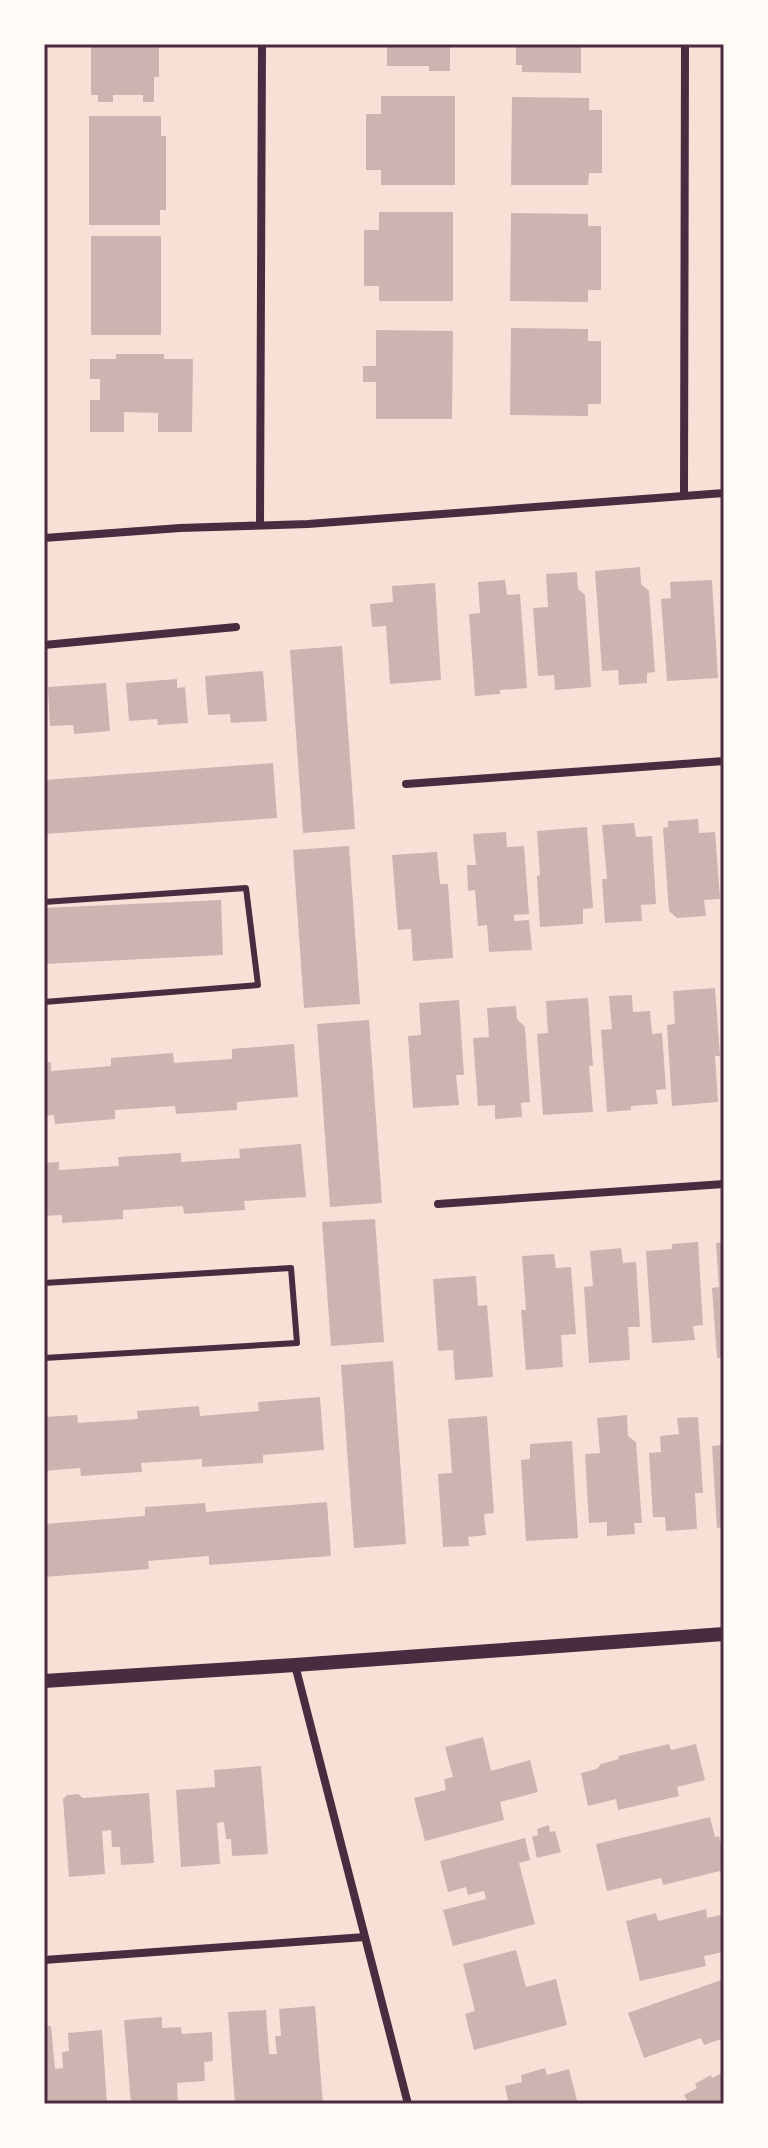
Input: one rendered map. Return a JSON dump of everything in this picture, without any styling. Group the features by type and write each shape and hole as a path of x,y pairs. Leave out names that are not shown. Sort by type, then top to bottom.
{"street":[{"path":"260,525 262,44"},
{"path":"684,496 685,44"},
{"path":"44,538 180,528 308,524 724,493"},
{"path":"44,645 236,627"},
{"path":"406,784 724,761"},
{"path":"438,1204 724,1184"},
{"path":"44,1681 724,1634"},
{"path":"295,1665 408,2104"},
{"path":"44,1960 365,1937"}],"lane":[{"path":"44,902 246,888 258,985 44,1002"},
{"path":"44,1283 291,1268 297,1343 44,1358"}],"building":[{"path":"91,44 159,44 159,77 154,77 154,102 143,102 143,95 113,95 113,102 98,102 98,95 91,95"},
{"path":"387,44 450,44 450,71 429,71 429,66 387,66"},
{"path":"516,44 585,44 581,47 581,73 522,72 522,65 516,65"},
{"path":"381,96 455,96 455,185 381,185 381,170 366,170 366,114 381,114"},
{"path":"512,97 589,98 589,110 602,110 602,173 589,173 588,185 511,185"},
{"path":"89,116 161,116 161,136 166,136 166,210 160,210 160,225 89,225"},
{"path":"379,212 453,212 453,301 379,301 379,286 364,286 364,230 379,230"},
{"path":"511,213 588,214 588,226 601,226 601,290 588,290 588,302 510,301"},
{"path":"91,236 161,236 161,335 91,335"},
{"path":"511,328 588,329 588,341 601,341 601,404 588,404 588,416 510,415"},
{"path":"376,330 453,331 452,419 376,419 376,382 363,382 363,366 376,366"},
{"path":"116,354 164,354 164,359 193,359 192,432 158,432 158,413 124,412 124,432 90,432 90,400 100,400 100,379 90,379 90,359 116,359"},
{"path":"640,567 641,584 649,591 655,672 647,673 647,683 619,685 618,670 602,671 595,571"},
{"path":"577,572 578,589 585,595 591,687 555,690 554,675 538,676 533,608 548,607 546,574"},
{"path":"505,580 507,595 520,594 527,688 475,696 469,614 480,613 478,582"},
{"path":"712,580 718,678 667,681 661,599 671,598 670,582"},
{"path":"435,583 441,680 390,684 386,626 372,627 370,604 393,602 392,586"},
{"path":"342,646 355,829 303,833 290,650"},
{"path":"263,671 267,721 231,723 230,714 208,715 205,676"},
{"path":"177,679 177,688 185,687 188,723 158,725 157,719 129,721 126,683"},
{"path":"106,683 110,731 74,734 73,725 50,726 48,687"},
{"path":"273,763 277,818 44,834 44,780"},
{"path":"698,819 699,833 715,832 720,899 704,900 706,916 677,918 669,911 663,828 668,827 668,821"},
{"path":"634,823 636,837 652,836 656,904 641,905 642,921 605,923 602,879 607,879 602,825"},
{"path":"587,827 593,908 583,909 583,924 540,927 537,831"},
{"path":"506,832 507,847 524,846 529,914 514,915 514,921 529,920 532,950 489,952 487,925 478,926 475,890 468,891 467,865 476,865 473,834"},
{"path":"349,846 360,1004 304,1008 293,850"},
{"path":"437,852 440,884 448,884 453,958 413,961 411,929 398,930 392,855"},
{"path":"221,900 223,955 44,964 44,908"},
{"path":"715,988 720,1056 715,1056 718,1102 672,1106 667,1025 675,1024 673,991"},
{"path":"632,995 633,1012 650,1011 652,1034 662,1033 666,1089 656,1090 658,1104 607,1112 601,1030 612,1029 609,996"},
{"path":"588,998 593,1112 543,1115 537,1034 548,1033 546,1001"},
{"path":"459,1000 464,1075 456,1075 459,1105 413,1108 408,1036 421,1035 419,1003"},
{"path":"516,1006 517,1019 525,1027 530,1102 521,1103 522,1117 495,1119 495,1105 478,1106 473,1038 489,1037 487,1008"},
{"path":"369,1020 382,1203 330,1207 317,1024"},
{"path":"294,1044 298,1097 237,1102 237,1110 176,1114 175,1106 115,1110 115,1119 55,1124 54,1115 44,1116 44,1063 51,1062 51,1071 111,1066 111,1058 173,1053 174,1063 232,1059 232,1049"},
{"path":"301,1144 306,1197 244,1201 245,1210 184,1214 183,1206 123,1210 123,1219 62,1223 62,1215 44,1216 44,1163 59,1162 59,1170 119,1166 118,1157 181,1153 181,1162 240,1158 239,1149"},
{"path":"375,1219 384,1342 331,1346 322,1222"},
{"path":"698,1242 703,1325 693,1326 695,1340 652,1343 646,1251 672,1249 672,1244"},
{"path":"724,1242 724,1358 717,1358 712,1288 719,1287 716,1243"},
{"path":"621,1248 623,1263 636,1262 640,1327 628,1327 630,1360 589,1363 584,1287 593,1286 590,1251"},
{"path":"554,1254 556,1268 571,1267 576,1334 561,1335 563,1367 526,1370 521,1310 526,1310 522,1256"},
{"path":"476,1276 478,1306 487,1305 493,1377 455,1380 453,1350 438,1351 433,1279"},
{"path":"393,1361 406,1544 354,1548 341,1365"},
{"path":"320,1397 324,1450 263,1455 263,1463 202,1467 202,1459 141,1463 142,1472 81,1476 80,1468 44,1471 44,1417 77,1415 78,1423 138,1419 137,1411 199,1406 200,1416 259,1411 258,1402"},
{"path":"627,1415 628,1436 636,1442 642,1523 634,1523 635,1534 607,1536 607,1522 589,1523 585,1454 600,1453 597,1418"},
{"path":"487,1416 494,1513 484,1514 486,1535 468,1537 469,1546 443,1547 438,1474 452,1473 448,1419"},
{"path":"698,1417 703,1493 695,1493 697,1529 666,1531 665,1517 653,1517 649,1453 661,1452 660,1436 679,1434 677,1418"},
{"path":"572,1441 578,1538 526,1541 521,1460 530,1459 530,1444"},
{"path":"724,1445 724,1527 717,1528 712,1446"},
{"path":"327,1502 331,1556 209,1565 209,1556 148,1561 149,1569 44,1577 44,1524 145,1516 145,1507 205,1503 206,1512"},
{"path":"483,1737 491,1771 530,1760 538,1792 500,1802 504,1820 425,1841 414,1798 446,1790 444,1779 453,1777 445,1747"},
{"path":"669,1744 671,1750 696,1744 705,1780 677,1787 679,1796 618,1810 616,1799 588,1806 581,1773 619,1759 618,1756"},
{"path":"261,1766 268,1854 232,1856 231,1839 226,1839 224,1822 217,1823 220,1864 181,1867 176,1790 215,1787 214,1770"},
{"path":"149,1793 154,1863 121,1865 120,1847 112,1847 111,1830 102,1831 105,1874 69,1877 63,1799 67,1795 78,1794 83,1798"},
{"path":"710,1817 715,1837 719,1836 724,1870 663,1885 661,1878 607,1891 596,1844"},
{"path":"549,1825 550,1832 555,1831 561,1852 537,1858 532,1837 538,1835 537,1829"},
{"path":"525,1838 530,1860 519,1863 535,1924 453,1946 443,1910 486,1899 484,1891 468,1895 466,1887 448,1892 440,1861"},
{"path":"706,1909 707,1918 724,1914 724,1952 704,1956 706,1966 640,1981 626,1921 656,1913 658,1921"},
{"path":"516,1950 526,1987 556,1979 567,2025 474,2050 465,2014 475,2011 463,1964"},
{"path":"724,1979 724,2038 704,2045 701,2038 644,2058 628,2013"},
{"path":"315,2006 323,2104 235,2104 228,2012 266,2010 269,2054 277,2054 275,2036 281,2036 279,2009"},
{"path":"162,2017 162,2028 181,2027 182,2034 212,2032 213,2061 204,2062 205,2081 177,2083 178,2104 131,2104 124,2020"},
{"path":"44,2026 51,2026 55,2069 63,2068 62,2052 69,2051 68,2033 102,2030 107,2104 44,2104"},
{"path":"545,2068 547,2075 569,2069 578,2104 509,2104 505,2086 522,2082 521,2075"},
{"path":"724,2072 724,2104 689,2104 684,2095 697,2088 695,2084"}]}
